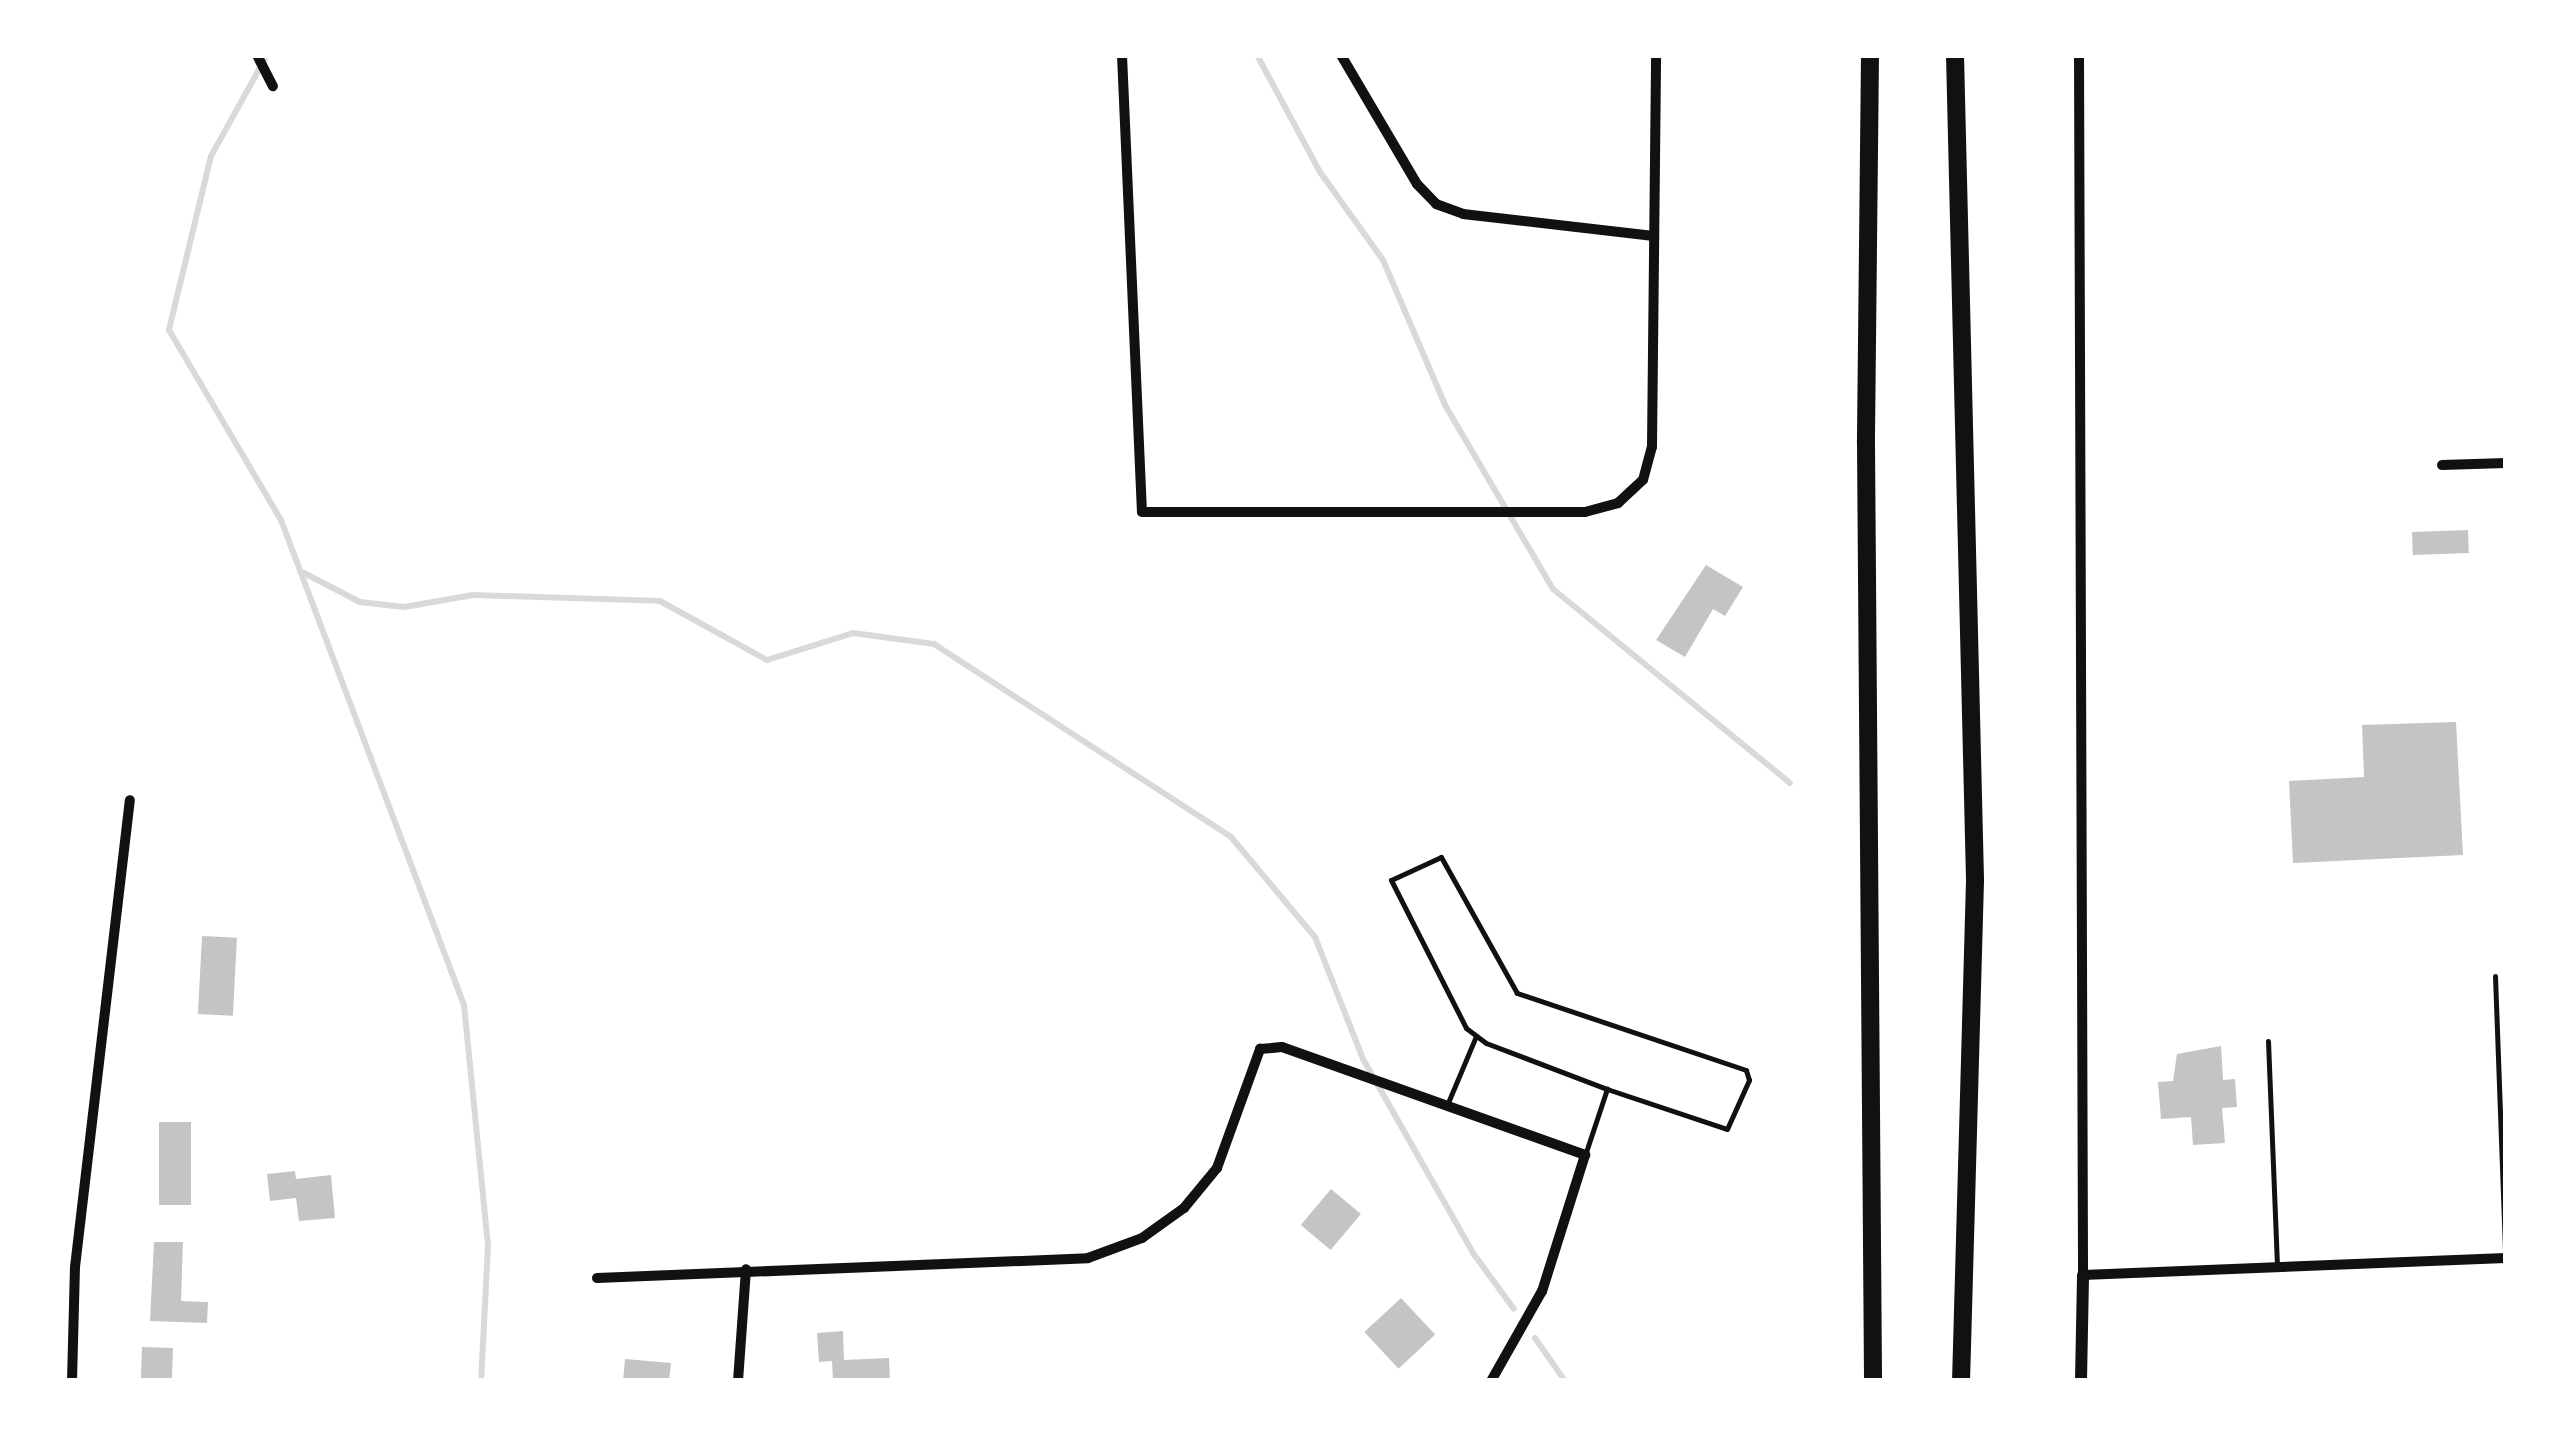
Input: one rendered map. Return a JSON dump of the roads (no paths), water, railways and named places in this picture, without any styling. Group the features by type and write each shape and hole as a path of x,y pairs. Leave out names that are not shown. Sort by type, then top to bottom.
{"highway":[{"path":"1870,55 1873,1381"},
{"path":"1956,55 1975,881 1961,1381"}],"street":[{"path":"258,55 272,86"},
{"path":"1122,55 1142,512 1585,512 1618,503 1642,480 1652,447 1656,55"},
{"path":"1340,55 1417,184 1436,204 1463,214 1654,236"},
{"path":"2078,55 2084,1275 2080,1381"},
{"path":"2442,465 2506,464"},
{"path":"72,1381 76,1267 130,800"},
{"path":"596,1278 1088,1258 1142,1238 1184,1208 1216,1168 1260,1049 1282,1047 1585,1155 1542,1292 1491,1381"},
{"path":"2084,1275 2506,1258"},
{"path":"738,1381 746,1270"}],"lane":[{"path":"1441,856 1517,993 1746,1070 1749,1080 1727,1128 1608,1088 1476,1036 1392,891 1391,880 1441,856"},
{"path":"2495,976 2506,1258"},
{"path":"1446,1106 1476,1036"},
{"path":"2268,1041 2278,1267"},
{"path":"1585,1155 1608,1088"}],"waterway":[{"path":"267,55 211,156 169,330 281,520 464,1005 488,1245 481,1381"},
{"path":"1257,55 1320,172 1383,260 1445,405 1553,589 1790,783"},
{"path":"304,573 360,602 404,607 473,595 660,601 767,660 853,633 934,644 1231,837 1315,937 1363,1059 1473,1253 1514,1309"},
{"path":"1535,1338 1565,1381"}]}
